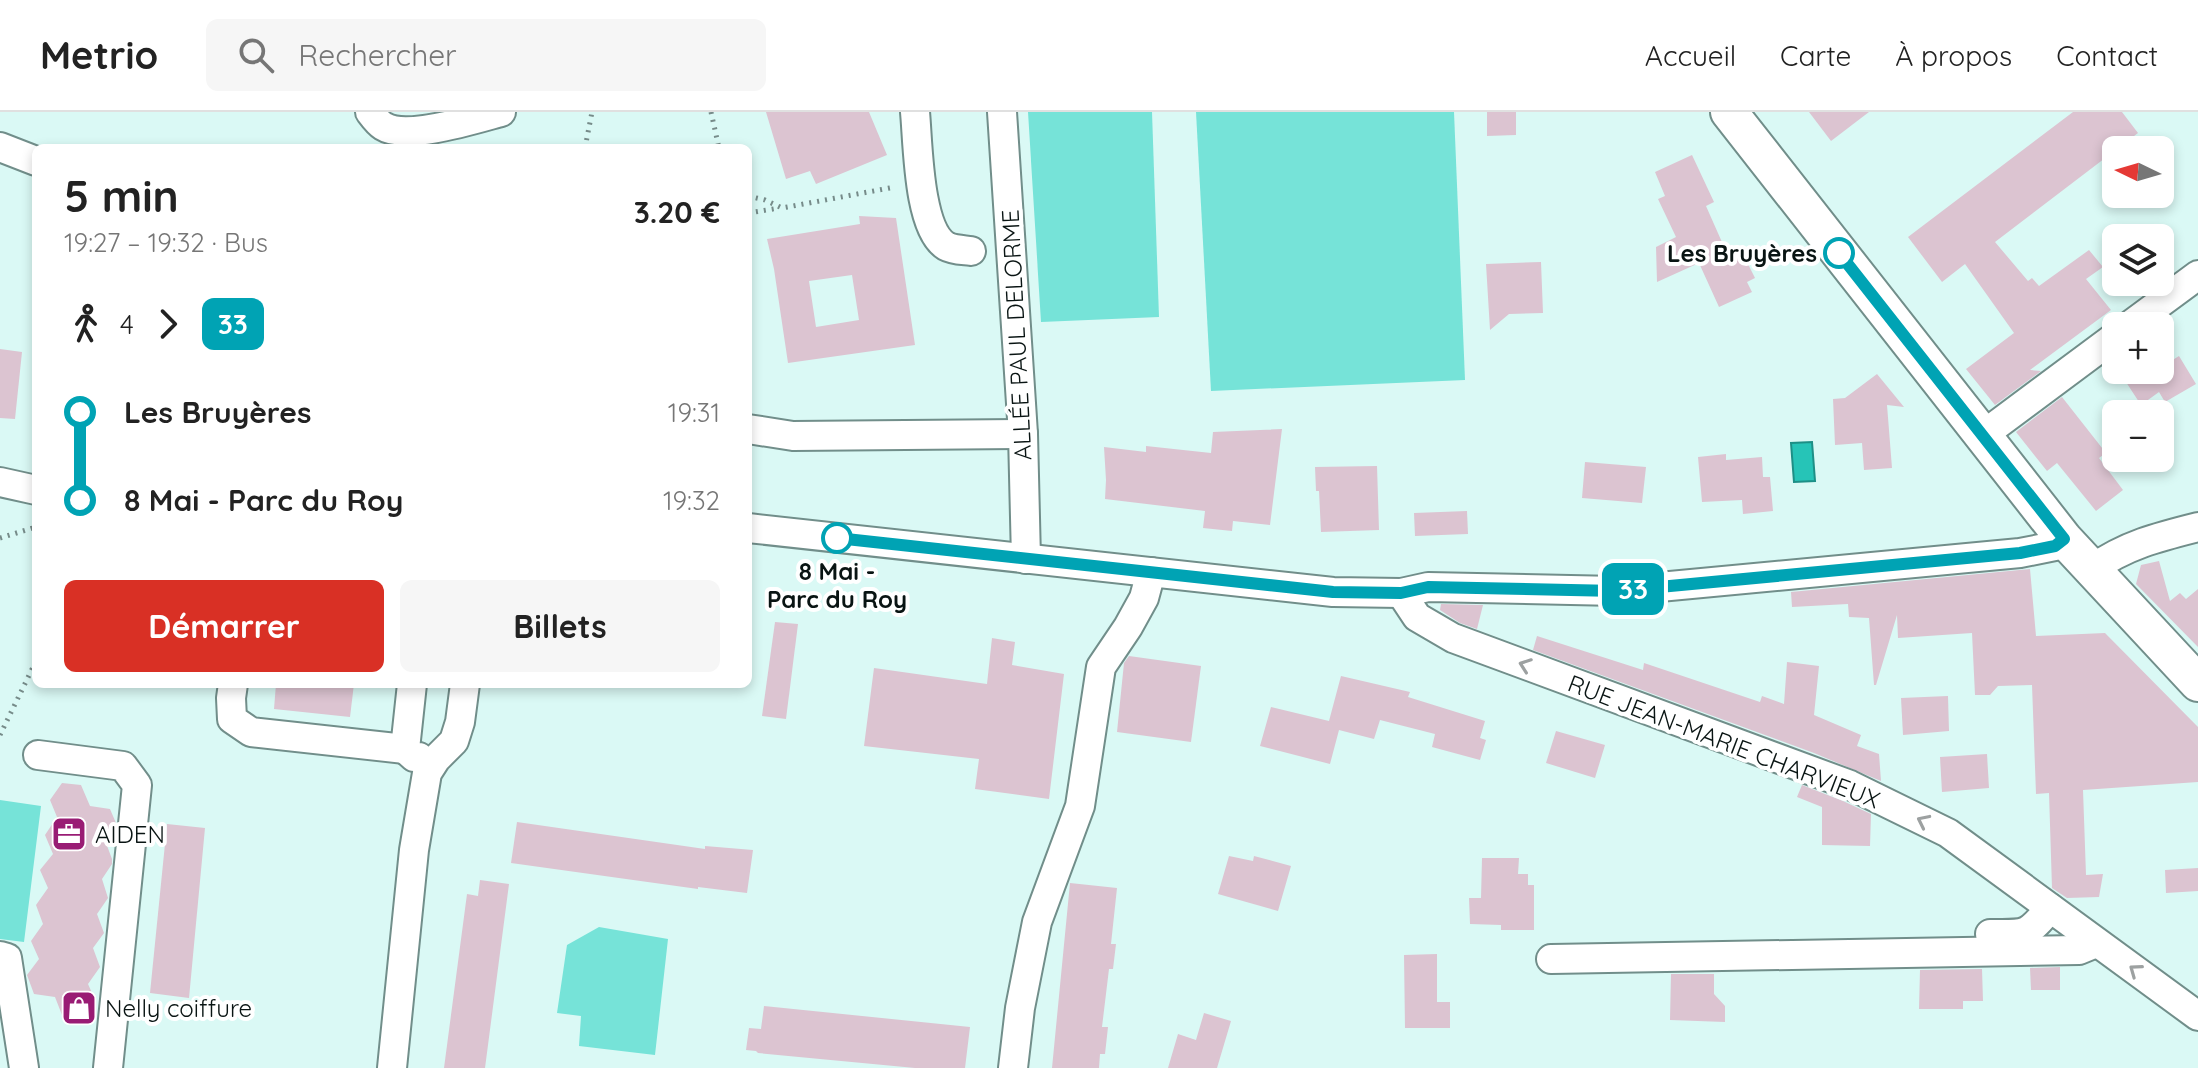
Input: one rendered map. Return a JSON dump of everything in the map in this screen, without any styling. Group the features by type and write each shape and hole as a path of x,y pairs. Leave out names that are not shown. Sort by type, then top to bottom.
{"main road":[{"path":"1729,112 2064,539 2198,683"}],"street":[{"path":"370,112 383,127 408,132 454,125 501,112"},
{"path":"915,112 924,207 935,235 948,247 971,251"},
{"name":"ALLÉE PAUL DELORME","path":"1002,112 1023,434 1026,559"},
{"path":"0,147 32,159"},
{"path":"2148,312 2198,275"},
{"path":"1983,435 2102,346"},
{"path":"752,430 793,436 1023,434"},
{"path":"0,482 32,489"},
{"path":"2092,569 2117,552 2145,540 2198,527"},
{"path":"752,528 1333,592 1401,593 1428,587 1617,591 2020,553 2055,546 2064,539"},
{"path":"1013,1068 1020,1008 1037,922 1080,806 1101,667 1144,598 1151,572"},
{"name":"RUE JEAN-MARIE CHARVIEUX","path":"1401,593 1417,617 1453,638 1850,785 1948,833 2198,1016"},
{"path":"232,688 232,719 251,732 405,749 414,757 436,759"},
{"path":"405,749 412,688"},
{"path":"392,1068 414,850 427,773 454,741 464,688"},
{"path":"38,755 123,766 137,785 108,1068"},
{"path":"1597,940 2024,934 2050,908"},
{"path":"1551,959 2079,950 2096,943"},
{"path":"0,956 7,958 24,1068"}],"path":[{"path":"586,144 592,112"},
{"path":"711,112 718,144"},
{"path":"752,212 922,182"},
{"path":"752,197 782,208"},
{"path":"0,538 32,528"},
{"path":"0,735 32,669"}],"shaded area":[{"path":"1028,112 1152,112 1159,317 1041,322"},
{"path":"1196,112 1454,112 1465,380 1211,391"},
{"path":"1812,442 1815,481 1794,482 1791,443"},
{"path":"0,800 41,806 24,942 0,939"},
{"path":"599,927 668,939 655,1055 579,1046 581,1016 557,1013 567,945"}],"building":[{"path":"766,112 869,112 887,155 816,184 810,171 786,179"},
{"path":"1487,112 1516,112 1516,135 1487,136"},
{"path":"1809,112 1869,112 1831,141"},
{"path":"2073,112 2122,112 2138,133 2134,136 2102,136 2102,160 1995,242 2028,281 2032,278 2039,286 2089,250 2102,268 2086,279 2111,310 2102,312 2102,317 2030,370 2041,371 1995,405 1966,369 2014,333 1965,264 1942,282 1908,237"},
{"path":"1692,155 1714,202 1706,206 1729,258 1742,252 1755,278 1747,282 1752,292 1719,307 1699,263 1657,282 1656,247 1676,237 1658,199 1665,196 1655,172"},
{"path":"859,216 896,218 915,345 788,363 767,239 860,224","holes":["852,275 859,320 816,327 809,281"]},
{"path":"1541,262 1543,313 1509,314 1490,330 1486,264"},
{"path":"0,349 22,352 15,419 0,418"},
{"path":"2179,356 2196,384 2168,400 2164,400 2159,392 2148,400 2138,400 2127,384 2174,384 2174,359"},
{"path":"1877,374 1904,407 1887,405 1892,468 1864,470 1862,443 1835,445 1833,399 1845,398"},
{"path":"2062,397 2102,448 2099,458 2102,472 2110,472 2123,490 2096,511 2057,463 2047,471 2016,432"},
{"path":"1282,429 1270,525 1233,521 1232,531 1203,528 1205,511 1105,499 1104,447 1146,452 1146,446 1211,453 1213,432"},
{"path":"1726,454 1726,460 1762,457 1763,477 1770,477 1773,511 1743,514 1742,500 1702,502 1698,457"},
{"path":"1585,462 1646,467 1642,503 1582,498"},
{"path":"1377,466 1379,530 1321,532 1315,467"},
{"path":"1467,511 1468,534 1415,536 1414,513"},
{"path":"2159,561 2170,601 2180,593 2186,599 2198,589 2198,647 2136,584 2141,565"},
{"path":"2030,569 2036,636 2105,633 2198,727 2198,782 2083,790 2086,875 2103,874 2099,897 2067,898 2052,888 2049,793 2036,794 2032,685 1998,686 1990,695 1975,695 1972,633 1898,638 1897,615 1874,685 1869,618 1849,617 1848,604 1792,607 1791,592"},
{"path":"1441,604 1483,605 1477,629 1460,623 1440,610"},
{"path":"775,622 798,624 786,719 762,716"},
{"path":"1537,636 1643,670 1644,663 1760,702 1762,696 1784,704 1787,662 1819,666 1814,715 1861,735 1857,746 1879,754 1881,781 1814,753 1533,650"},
{"path":"992,638 1015,642 1012,665 1064,674 1049,799 975,789 979,759 864,746 874,668 987,684"},
{"path":"1129,656 1201,666 1191,742 1117,732 1124,663"},
{"path":"1341,676 1410,692 1408,697 1485,721 1480,738 1486,740 1480,760 1432,747 1435,734 1380,720 1374,739 1339,730 1330,764 1260,746 1271,707 1329,721"},
{"path":"276,688 354,688 350,717 274,709"},
{"path":"1948,696 1949,731 1903,735 1901,698"},
{"path":"1556,731 1605,745 1595,778 1546,763"},
{"path":"1987,754 1989,788 1942,792 1940,757"},
{"path":"62,783 81,785 90,806 110,809 116,823 106,843 112,864 102,879 108,898 97,914 104,933 93,948 100,967 88,984 96,1002 84,1018 62,1015 55,997 34,994 27,975 39,959 31,941 43,924 36,905 48,888 40,870 53,854 45,835 57,817 50,800"},
{"path":"1802,785 1871,814 1870,846 1822,845 1822,807 1797,797"},
{"path":"517,822 705,849 705,846 753,850 747,893 511,863"},
{"path":"167,824 205,828 189,998 150,993"},
{"path":"1229,856 1253,861 1254,856 1291,866 1278,911 1218,894"},
{"path":"1482,858 1519,858 1518,874 1528,874 1528,885 1534,885 1534,930 1501,930 1501,925 1470,924 1469,898 1481,898"},
{"path":"2198,868 2198,891 2166,893 2165,870"},
{"path":"480,880 509,884 485,1068 444,1068 467,894 478,896"},
{"path":"1070,883 1117,888 1111,944 1116,944 1113,969 1109,969 1102,1027 1108,1027 1105,1054 1100,1054 1099,1068 1052,1068"},
{"path":"1437,954 1437,1002 1450,1002 1450,1028 1405,1028 1404,955"},
{"path":"2060,967 2060,990 2031,990 2030,968"},
{"path":"1982,969 1983,1001 1963,1001 1963,1009 1919,1009 1920,970"},
{"path":"1671,974 1714,974 1714,994 1725,1006 1725,1022 1670,1020"},
{"path":"764,1006 970,1027 965,1068 915,1068 746,1050 749,1028 761,1029"},
{"path":"1204,1013 1231,1021 1217,1068 1168,1068 1178,1034 1196,1040"}],"bus line":[{"name":"33","path":"837,538 1333,592 1401,593 1428,587 1617,591 2020,553 2055,546 2064,539 1839,253"}],"place":[{"name":"Les Bruyères","path":"1839,253"},
{"name":"8 Mai - Parc du Roy","path":"837,538"},
{"name":"AIDEN","path":"69,834"},
{"name":"Nelly coiffure","path":"79,1008"}]}
